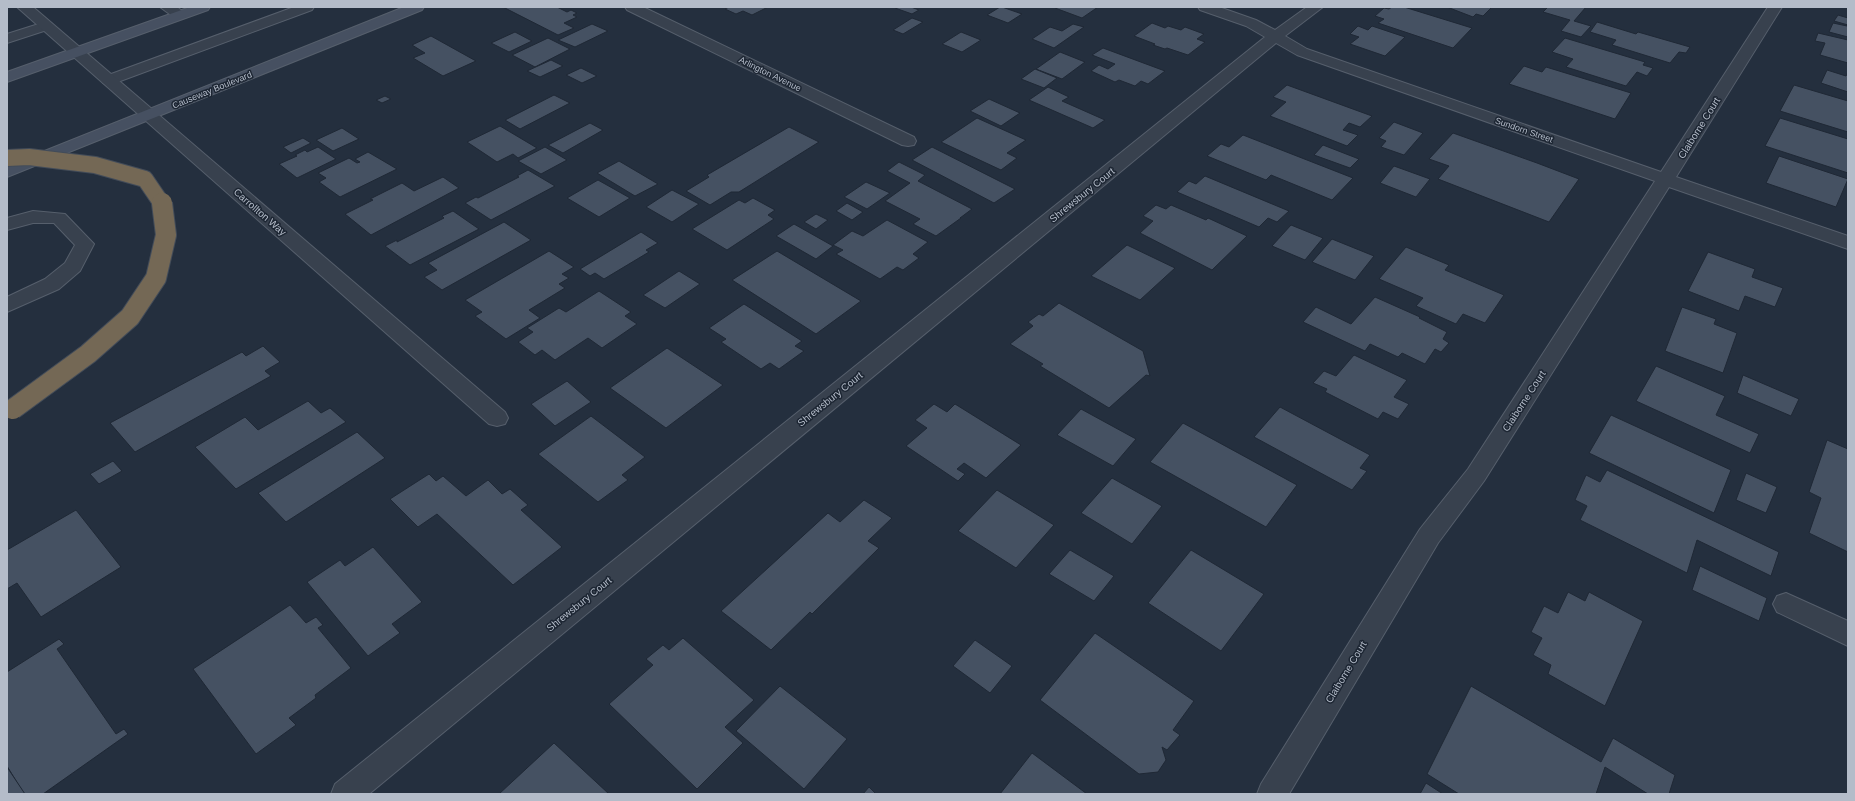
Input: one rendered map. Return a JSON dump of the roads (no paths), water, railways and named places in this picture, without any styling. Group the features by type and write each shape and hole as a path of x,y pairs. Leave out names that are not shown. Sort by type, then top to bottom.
{"highway":[{"path":"7,158 29,157 95,165 145,179 162,201 166,235 156,278 130,317 88,354 13,409"}],"main road":[{"path":"7,77 203,7"},
{"name":"Causeway Boulevard","path":"7,172 417,7"}],"street":[{"name":"Carrollton Way","path":"24,7 497,418"},
{"path":"168,7 180,15"},
{"path":"109,80 307,7"},
{"name":"Arlington Avenue","path":"632,7 908,142"},
{"name":"Sundorn Street","path":"1206,7 1251,23 1302,52 1848,243"},
{"name":"Shrewsbury Court","path":"346,794 1275,37 1316,7"},
{"name":"Claiborne Court","path":"1272,794 1429,536 1476,475 1666,180 1775,7"},
{"path":"7,39 45,26"},
{"path":"7,224 33,217 59,218 85,244 73,267 52,284 7,305"},
{"path":"1786,604 1848,634"}]}
